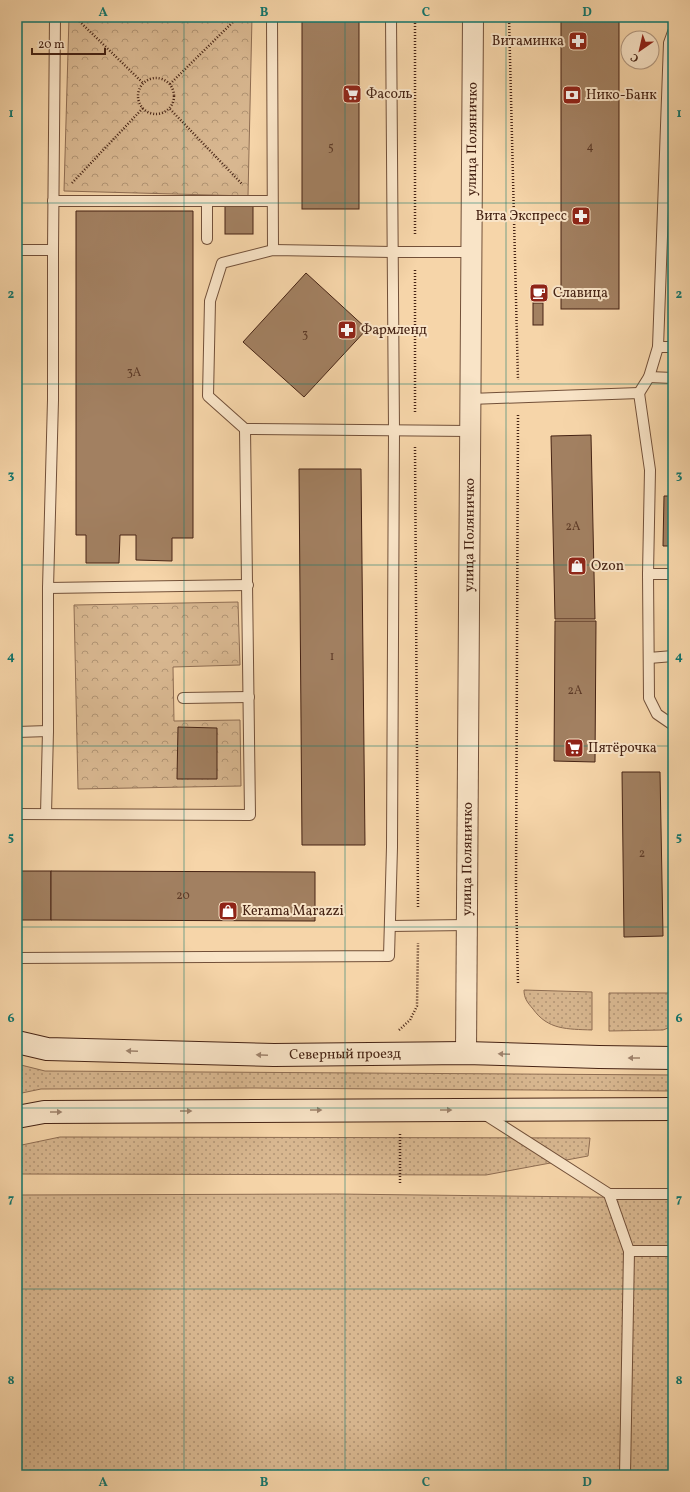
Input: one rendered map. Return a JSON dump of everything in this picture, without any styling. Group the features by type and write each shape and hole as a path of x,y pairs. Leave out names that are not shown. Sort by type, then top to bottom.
{"main road":[{"name":"Северный проезд","path":"17,1042 48,1049 274,1055 466,1053 599,1058 673,1058"},
{"path":"17,1117 44,1112 673,1109"}],"street":[{"name":"улица Поляничко","path":"466,1053 469,431 473,17"}],"lane":[{"path":"46,814 48,731 48,588 53,400 53,250 57,201 55,17"},
{"path":"272,17 272,250"},
{"path":"17,958 389,956 392,847 394,430 391,17"},
{"path":"673,32 669,43 658,347 649,378 639,393 650,470 648,574 649,698 657,714 673,725"},
{"path":"57,201 271,201"},
{"path":"207,202 207,239"},
{"path":"17,250 53,250"},
{"path":"469,431 245,429 208,396 210,301 222,263 272,250 471,252"},
{"path":"658,347 673,347"},
{"path":"649,378 673,378"},
{"path":"470,399 639,393"},
{"path":"17,814 250,815 245,429"},
{"path":"648,574 673,574"},
{"path":"48,588 248,585"},
{"path":"649,658 673,656"},
{"path":"183,698 249,696"},
{"path":"17,732 48,731"},
{"path":"390,926 467,925"},
{"path":"478,1110 609,1194 673,1194"},
{"path":"609,1194 629,1250 625,1475"},
{"path":"629,1250 673,1250"}],"path":[{"path":"75,17 143,83"},
{"path":"170,84 238,17"},
{"path":"399,1030 410,1020 417,1006 415,17"},
{"path":"509,17 518,397 516,891 518,984"},
{"path":"152,78 162,79 170,84 174,92 174,101 170,108 161,114 151,113 143,108 139,100 139,91 143,83 152,78"},
{"path":"57,201 143,108"},
{"path":"170,108 259,201"},
{"path":"400,1133 400,1184"}],"green space":[{"path":"69,17 252,17 248,196 64,191"},
{"path":"238,602 240,665 173,667 174,721 240,720 241,786 78,789 74,605"},
{"path":"524,990 592,992 592,1030 559,1027 545,1021 528,1002"},
{"path":"609,993 673,993 673,1026 663,1030 609,1031"},
{"path":"17,1064 45,1071 673,1075 673,1091 252,1088 41,1089 17,1094"},
{"path":"60,1137 590,1138 588,1156 486,1175 17,1174 17,1146"},
{"path":"338,1194 673,1198 673,1475 17,1475 17,1195"}],"building":[{"path":"302,17 359,17 359,209 302,209"},
{"path":"561,17 619,17 619,309 561,309"},
{"path":"225,205 253,205 253,234 225,234"},
{"path":"76,211 193,211 193,538 172,538 172,561 136,560 136,535 120,535 119,563 86,563 86,535 76,535"},
{"path":"306,273 367,329 304,397 243,342"},
{"name":"Славица","path":"535,287 543,287 543,299 535,299"},
{"path":"533,303 543,303 543,325 533,325"},
{"path":"591,435 595,619 555,619 551,436"},
{"path":"299,469 361,469 365,845 302,845"},
{"path":"664,496 673,496 673,546 663,546"},
{"path":"555,621 596,621 595,762 554,761"},
{"path":"178,727 217,728 217,779 177,779"},
{"path":"622,772 660,772 663,936 624,937"},
{"path":"17,871 51,871 51,920 17,920"},
{"path":"51,871 315,872 315,921 51,920"}],"place":[{"name":"Витаминка","path":"578,41"},
{"name":"Фасоль","path":"352,94"},
{"name":"Нико-Банк","path":"572,95"},
{"name":"Вита Экспресс","path":"581,216"},
{"name":"Славица","path":"539,293"},
{"name":"Фармленд","path":"347,330"},
{"name":"Ozon","path":"577,566"},
{"name":"Пятёрочка","path":"574,748"},
{"name":"Kerama Marazzi","path":"228,911"}]}
